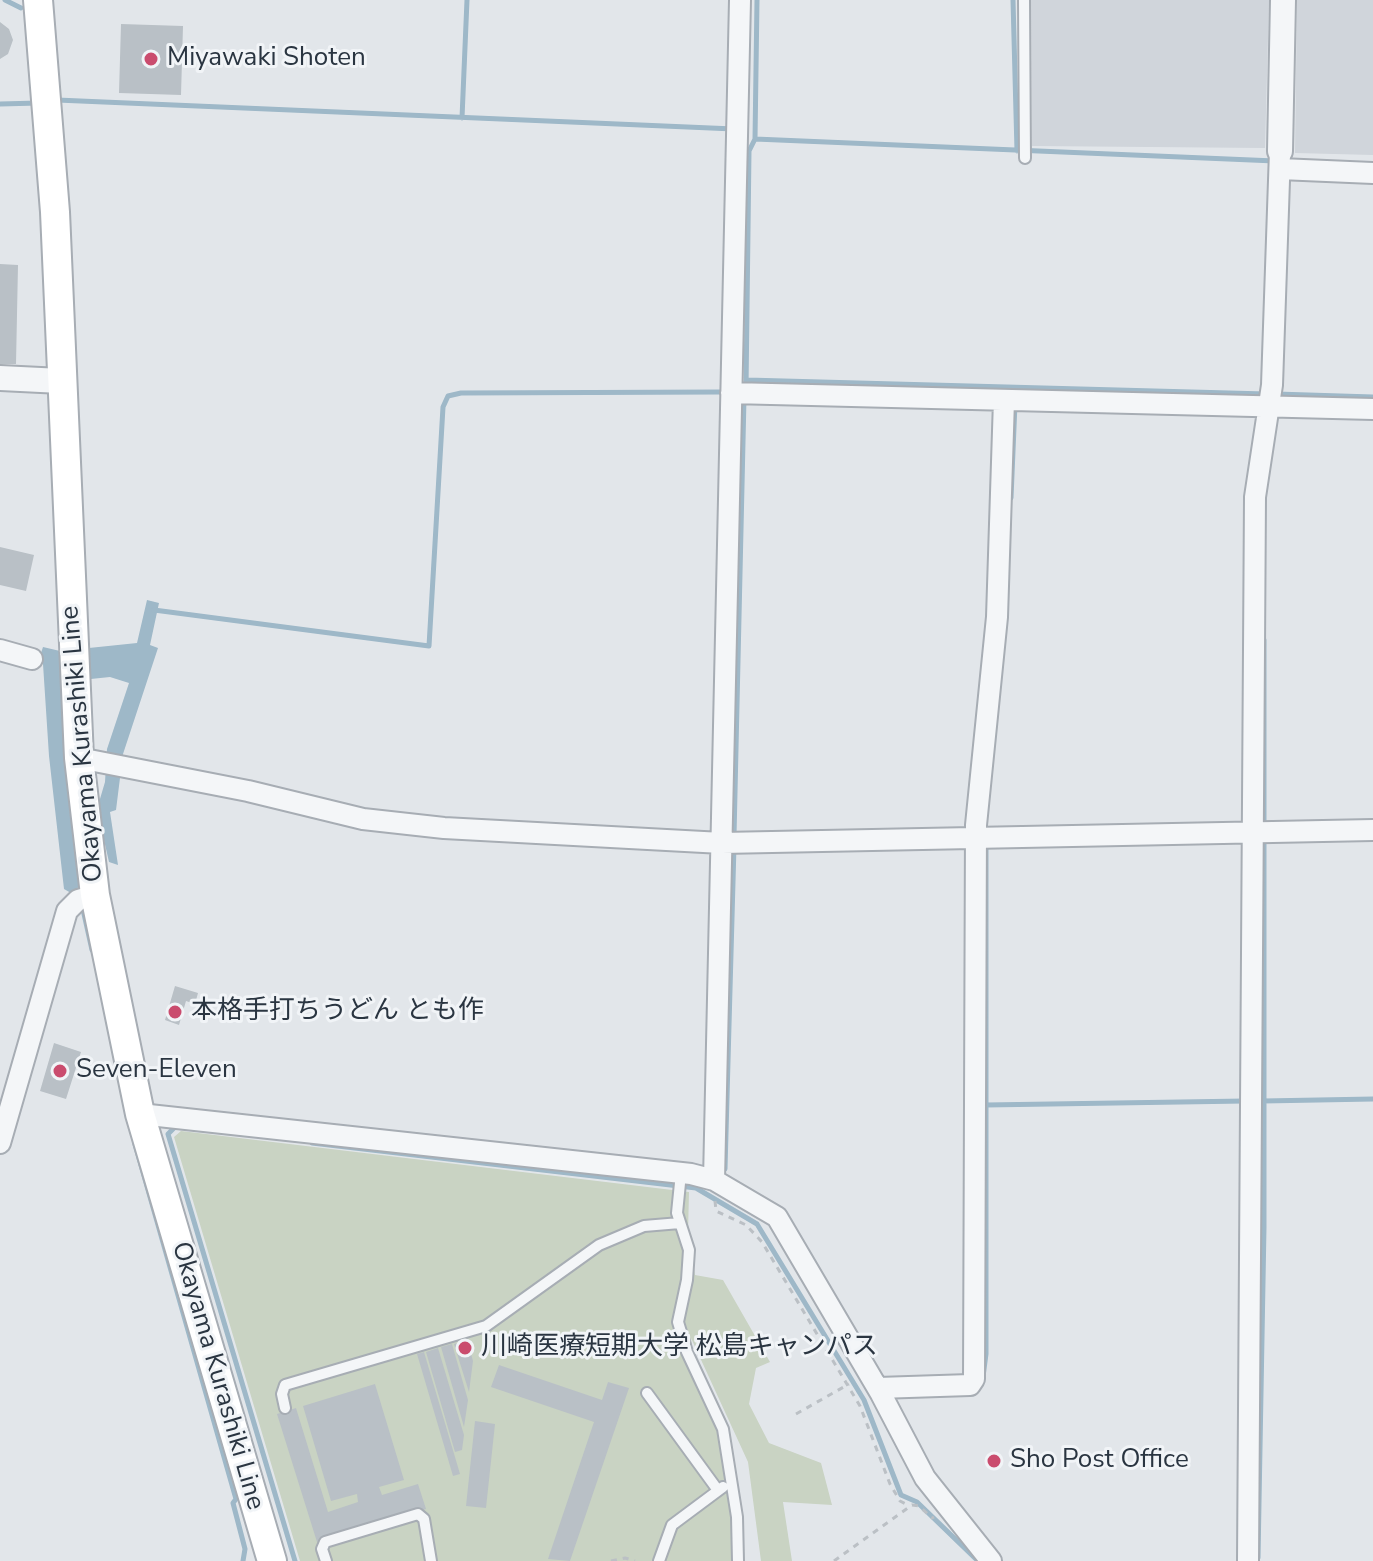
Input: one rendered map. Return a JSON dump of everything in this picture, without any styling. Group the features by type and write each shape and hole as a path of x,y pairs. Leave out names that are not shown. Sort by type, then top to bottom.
{"main road":[{"name":"Okayama Kurashiki Line","path":"38,0 55,212 85,898 140,1114 272,1561"}],"street":[{"path":"714,1180 730,843 740,393 737,128 740,0"},
{"path":"1248,1561 1252,1100 1260,832 1255,497 1271,397 1283,0"},
{"path":"1280,162 1373,173"},
{"path":"0,378 61,381"},
{"path":"740,393 1011,400 1271,397 1373,409"},
{"path":"881,1394 970,1385 974,1379 983,837 1011,400"},
{"path":"0,650 32,659"},
{"path":"79,758 248,791 363,819 444,828 730,843 1373,830"},
{"path":"0,1143 67,911 85,898"},
{"path":"140,1114 680,1181 714,1180 777,1217 881,1394 925,1478 991,1561"}],"lane":[{"path":"1024,0 1025,152"},
{"path":"680,1181 677,1213 689,1250 687,1280 678,1322 687,1352 723,1429 737,1517 738,1561"},
{"path":"285,1408 282,1394 285,1385 486,1326 599,1245 644,1226 680,1223"},
{"path":"647,1393 717,1489"},
{"path":"659,1561 672,1525 717,1489 731,1483"},
{"path":"326,1561 322,1549 325,1542 418,1514 424,1519 431,1561"}],"path":[{"path":"716,1207 716,1211 752,1230 762,1242 850,1384 890,1484 900,1501 919,1506 932,1518"},
{"path":"796,1414 850,1384"},
{"path":"834,1561 910,1506"},
{"path":"611,1561 625,1558 635,1561"}],"shaded area":[{"path":"1031,0 1269,0 1265,148 1032,146"},
{"path":"1297,0 1373,0 1373,155 1295,153"}],"green space":[{"name":"川崎医療短期大学 松島キャンパス","path":"181,1131 689,1192 688,1233 695,1275 723,1280 770,1362 756,1368 749,1404 769,1443 821,1463 832,1505 783,1502 792,1561 761,1561 748,1462 691,1338 693,1354 741,1501 743,1561 300,1561 174,1137"}],"water":[{"path":"147,600 159,603 150,645 158,648 123,754 116,810 110,812 118,865 109,862 97,809 105,782 107,749 129,683 110,677 62,682 82,887 71,893 64,889 49,756 43,664 38,662 43,647 60,651 137,643"}],"building":[{"path":"0,22 9,29 13,40 8,54 0,59"},
{"name":"Miyawaki Shoten","path":"121,24 183,26 181,95 119,93"},
{"path":"0,264 18,265 16,364 0,364"},
{"path":"0,547 34,555 26,591 0,585"},
{"name":"本格手打ちうどん とも作","path":"175,986 198,993 195,1004 186,1001 179,1025 165,1020"},
{"name":"Seven-Eleven","path":"54,1043 81,1052 66,1099 40,1091"},
{"path":"467,1340 473,1361 469,1392 454,1344"},
{"path":"452,1344 468,1400 464,1427 441,1347"},
{"path":"438,1348 464,1435 462,1450 455,1452 426,1352"},
{"path":"424,1352 460,1474 453,1476 417,1354"},
{"path":"499,1365 602,1400 608,1382 629,1388 570,1561 548,1559 594,1422 491,1387"},
{"path":"375,1384 404,1480 379,1487 382,1495 418,1484 426,1509 317,1542 277,1414 296,1408 328,1512 358,1502 357,1494 331,1501 303,1406"},
{"path":"475,1421 495,1424 486,1508 466,1506"}],"waterway":[{"path":"5,0 21,8"},
{"path":"462,118 467,0"},
{"path":"757,0 755,139 1275,161"},
{"path":"1013,0 1017,151"},
{"path":"57,100 734,129"},
{"path":"0,104 39,103"},
{"path":"746,388 749,151 755,139"},
{"path":"747,380 1266,394"},
{"path":"154,610 429,646 443,407 448,396 461,393 720,392"},
{"path":"1276,394 1373,397"},
{"path":"734,836 744,398"},
{"path":"1011,498 1015,404"},
{"path":"1264,640 1264,826"},
{"path":"1258,1558 1264,1227 1264,836"},
{"path":"983,1377 986,1354 986,843"},
{"path":"725,1169 734,846"},
{"path":"82,905 92,950"},
{"path":"1263,1101 1373,1099"},
{"path":"986,1105 1245,1101"},
{"path":"178,1127 168,1134 295,1561"},
{"path":"312,1143 696,1188 757,1224 864,1400 901,1495 917,1502 978,1561"},
{"path":"135,1144 236,1499 233,1503 245,1549 243,1561"}],"place":[{"name":"Miyawaki Shoten","path":"151,59"},
{"name":"本格手打ちうどん とも作","path":"175,1012"},
{"name":"Seven-Eleven","path":"60,1071"},
{"name":"川崎医療短期大学 松島キャンパス","path":"465,1348"},
{"name":"Sho Post Office","path":"994,1461"}]}
